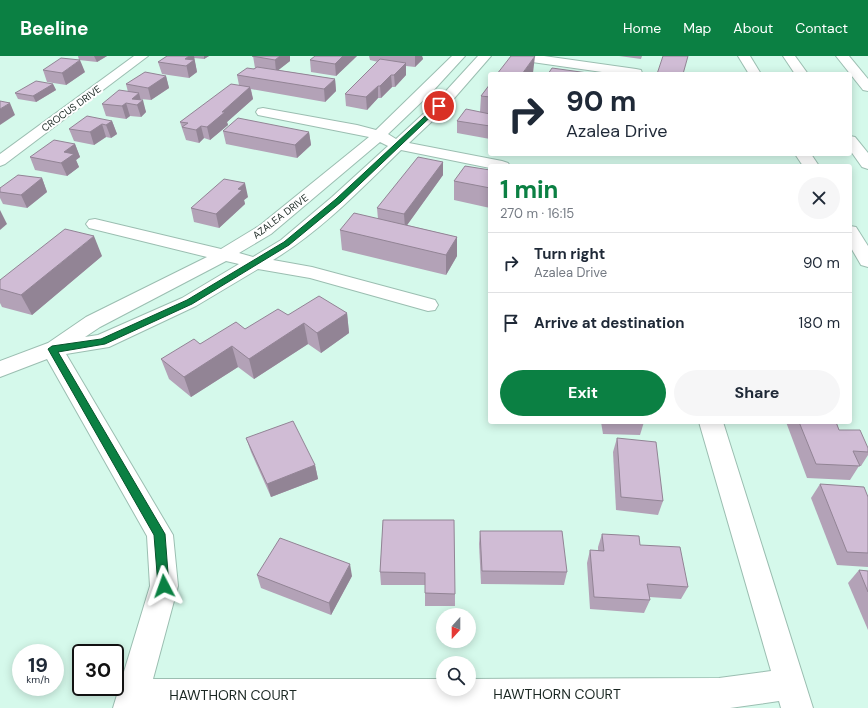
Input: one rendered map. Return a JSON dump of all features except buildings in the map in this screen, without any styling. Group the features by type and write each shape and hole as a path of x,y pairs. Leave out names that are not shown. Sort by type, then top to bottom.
{"main road":[{"name":"CROCUS DRIVE","path":"0,161 142,56"},
{"name":"AZALEA DRIVE","path":"0,369 52,349 93,322 224,255 265,230 379,135 400,113 427,90 459,56"},
{"name":"AZALEA DRIVE","path":"52,349 102,342 189,302 287,244 316,220 439,106 485,56"},
{"path":"518,56 629,72"},
{"path":"744,56 754,72"},
{"path":"789,56 801,72"},
{"path":"842,56 868,87"},
{"path":"263,112 357,129 379,135 397,145 492,164"},
{"path":"852,143 868,164"},
{"path":"95,224 256,263 312,274 428,306"},
{"path":"852,234 868,256"},
{"path":"852,234 868,261"},
{"path":"52,349 160,534 164,586 131,702"},
{"name":"HAWTHORN COURT","path":"131,702 719,694 793,696 712,424"}],"route":[{"path":"164,586 160,534 52,349 102,342 189,302 287,244 338,201 439,106"}]}
